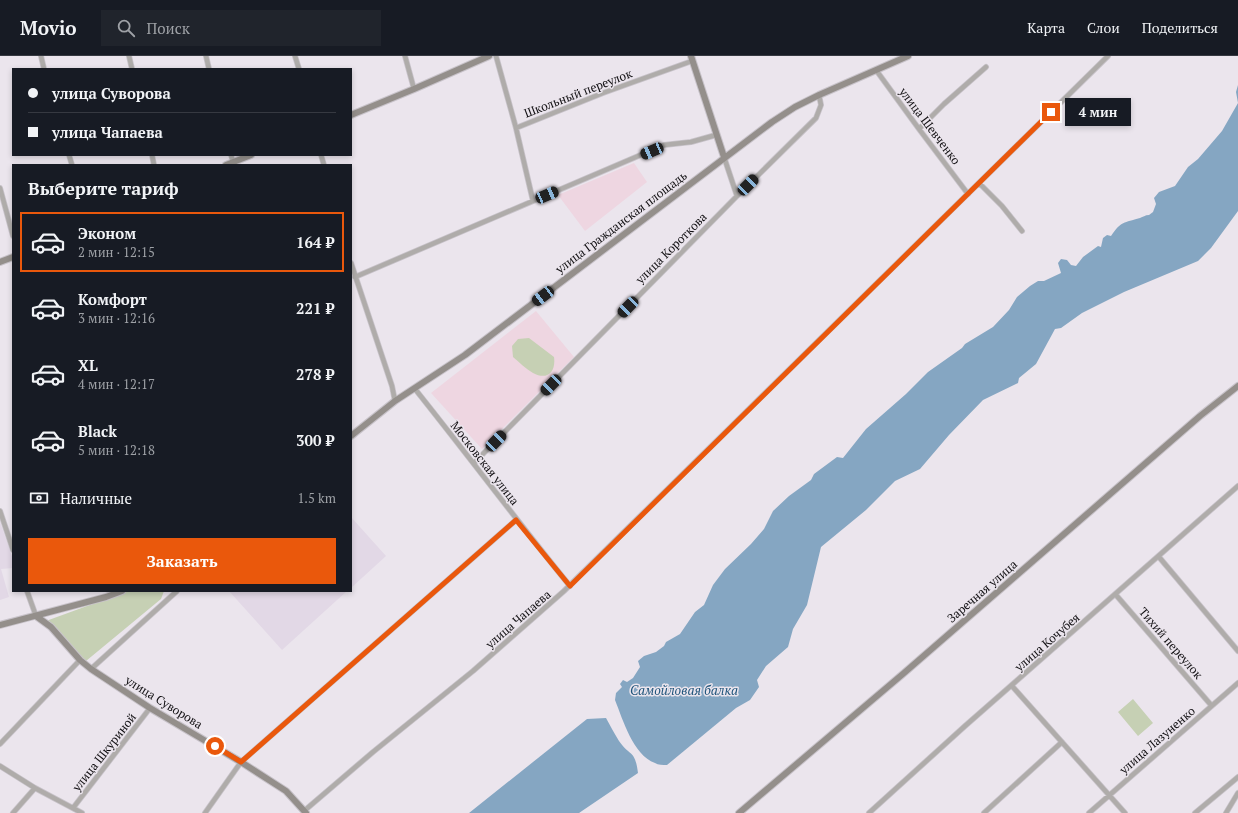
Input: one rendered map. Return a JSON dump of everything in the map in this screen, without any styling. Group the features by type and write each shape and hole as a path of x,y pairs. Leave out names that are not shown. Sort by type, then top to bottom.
{"street":[{"path":"41,56 44,68"},
{"path":"129,56 132,68"},
{"path":"206,56 209,68"},
{"path":"295,56 299,68"},
{"path":"405,56 414,89"},
{"path":"352,115 489,56"},
{"path":"496,56 516,128 533,201"},
{"path":"724,157 795,107 819,94 876,70 896,58 908,56"},
{"name":"улица Чапаева","path":"305,812 373,752 473,671 570,586 1108,56"},
{"path":"692,58 737,196"},
{"name":"Школьный переулок","path":"516,128 692,58"},
{"path":"919,129 944,104 986,67"},
{"name":"улица Шевченко","path":"876,70 968,194"},
{"name":"улица Короткова","path":"474,463 816,118 821,105 819,94"},
{"path":"355,277 664,145 691,142 716,135"},
{"path":"234,163 249,156"},
{"name":"улица Гражданская площадь","path":"415,389 465,356 724,157"},
{"path":"979,183 1002,206 1022,231"},
{"path":"0,188 12,232"},
{"path":"0,262 12,257"},
{"path":"352,266 392,386 395,401"},
{"name":"Заречная улица","path":"740,813 1194,422 1238,386"},
{"path":"352,435 395,401 415,389"},
{"name":"Московская улица","path":"415,389 474,463 516,520 570,586"},
{"name":"улица Кочубея","path":"869,813 1238,486"},
{"path":"0,511 12,547"},
{"path":"206,813 241,762 516,520"},
{"path":"1159,557 1238,651"},
{"path":"27,592 36,616"},
{"path":"0,624 36,616 117,592"},
{"path":"91,669 176,592"},
{"name":"Тихий переулок","path":"1116,594 1211,706"},
{"name":"улица Суворова","path":"36,616 51,627 80,660 91,669 150,708 241,762 286,791 305,812"},
{"path":"0,744 80,660"},
{"name":"улица Лазуненко","path":"1089,813 1238,683"},
{"path":"1012,686 1125,813"},
{"name":"улица Шкуриной","path":"73,808 150,708"},
{"path":"984,813 1062,742"},
{"path":"0,766 35,788 82,813"},
{"path":"1195,813 1238,777"},
{"path":"13,813 35,788"},
{"path":"1226,813 1238,793"}],"shaded area":[{"path":"634,163 647,182 585,231 558,195"},
{"path":"536,311 574,357 482,449 431,393"},
{"path":"352,518 386,556 352,587"},
{"path":"0,522 12,556 12,568 1,569 9,597 0,600"},
{"path":"230,592 346,592 282,650"}],"green space":[{"path":"529,338 554,357 554,367 547,375 543,376 533,373 513,357 512,346 518,339"},
{"path":"125,592 164,592 161,599 86,661 46,621"},
{"path":"1133,699 1153,723 1138,736 1118,712"}],"water":[{"path":"1238,85 1238,103 1236,92"},
{"name":"Самойловая балка","path":"1238,103 1238,211 1211,248 1198,261 1124,292 1082,313 1061,328 1055,329 1036,364 1019,378 1018,383 983,400 949,435 920,469 895,481 866,510 821,547 807,605 793,629 788,647 766,666 757,680 759,687 750,700 736,708 667,765 658,764 647,759 635,745 625,727 615,700 616,693 622,687 620,684 623,680 627,682 633,678 640,667 638,661 644,656 656,652 664,646 666,642 680,634 695,612 704,605 713,585 725,569 764,529 773,511 789,496 811,480 814,474 837,457 843,458 866,429 906,394 928,372 962,348 965,344 993,327 1009,310 1017,297 1030,286 1038,281 1044,281 1061,273 1058,263 1061,259 1067,260 1071,265 1076,266 1083,257 1098,246 1101,247 1103,238 1107,235 1111,236 1120,225 1149,215 1153,212 1156,204 1154,198 1159,192 1175,186 1188,167 1198,159 1222,131"},
{"name":"Самойловая балка","path":"606,718 619,741 634,757 638,773 579,813 469,813 587,719"}],"route":[{"path":"215,746 241,762 516,520 570,586 1051,112"}]}
